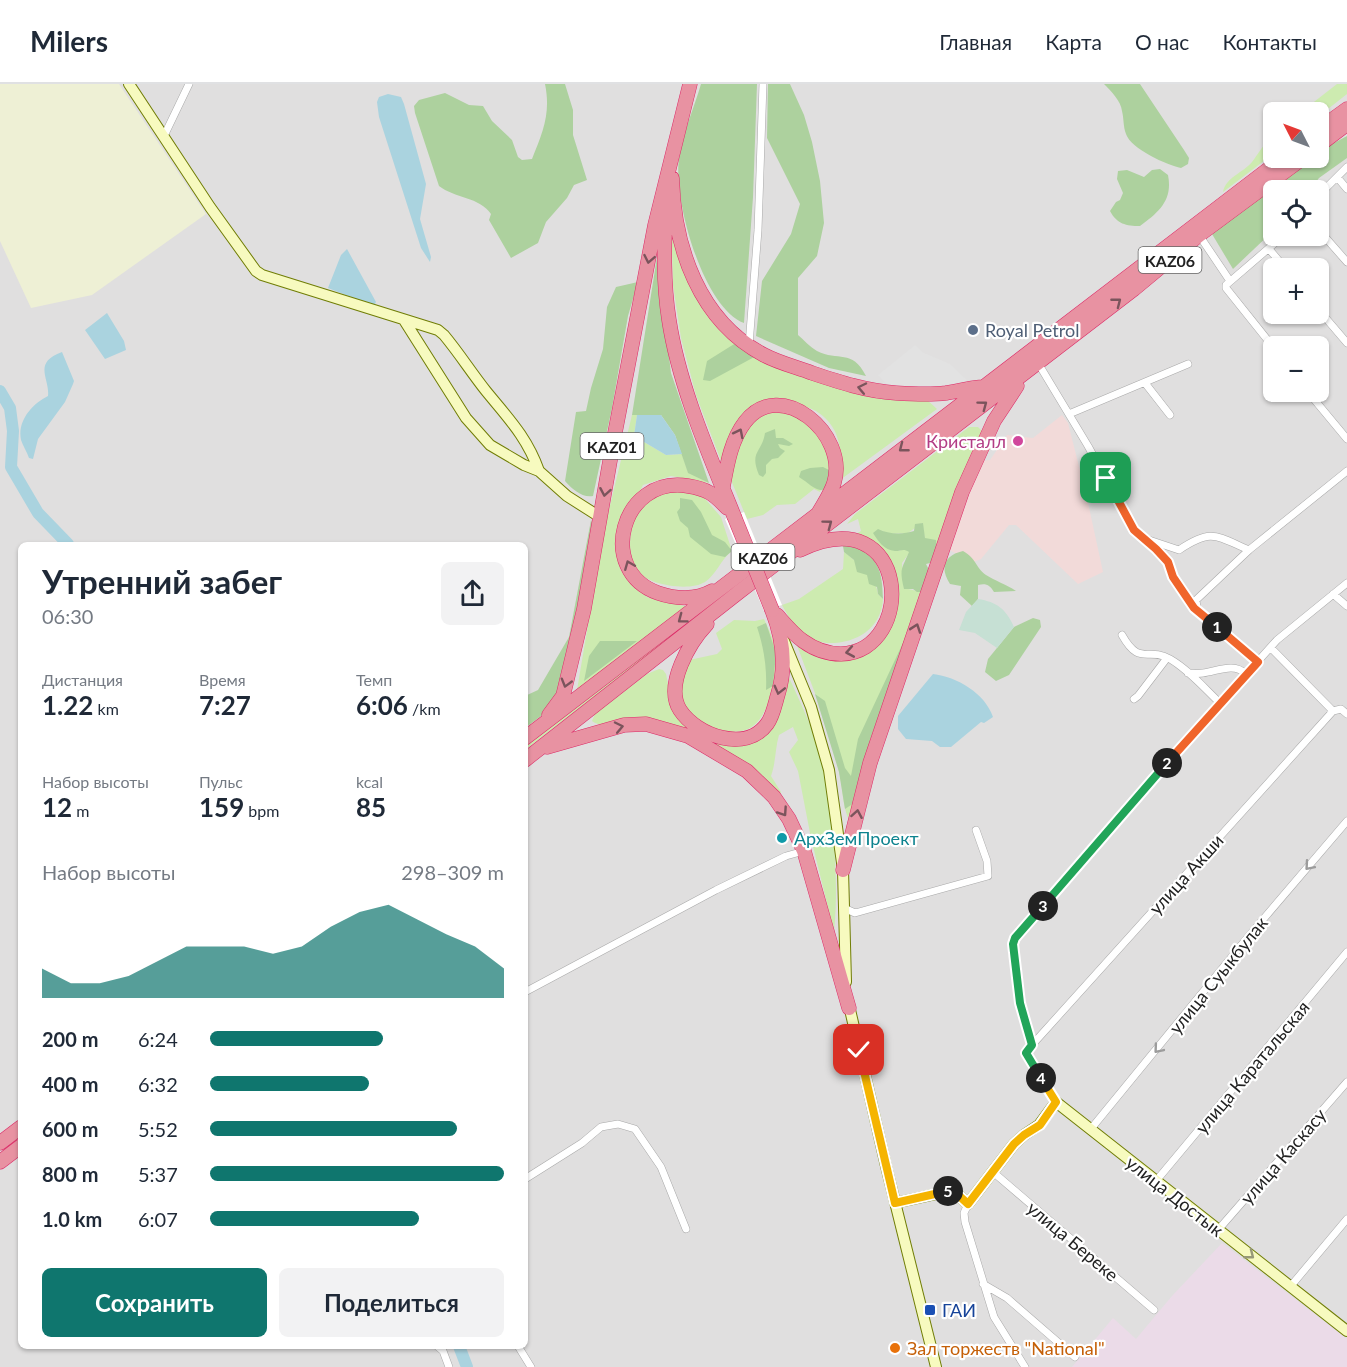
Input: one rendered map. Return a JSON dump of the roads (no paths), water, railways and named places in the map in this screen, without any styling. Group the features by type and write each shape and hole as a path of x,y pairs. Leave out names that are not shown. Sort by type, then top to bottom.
{"highway":[{"name":"KАZ01","path":"541,726 562,696 584,609 655,225 690,84"},
{"path":"1329,122 1347,109"},
{"path":"1329,138 1347,124"},
{"name":"KАZ01","path":"671,161 674,214 687,263 711,309 749,345 765,356 843,384 876,391 944,393 983,387"},
{"name":"KАZ01","path":"671,161 666,196 664,252 669,321 678,362 701,432 781,632 784,663 781,685 772,714 767,725 757,734 736,740 708,732 687,717 680,709 675,690 686,653 736,586"},
{"name":"KАZ06","path":"528,736 736,586 782,559 1038,363 1087,317 1271,168"},
{"name":"KАZ06","path":"528,758 736,586 816,516 983,387 1087,317 1289,168"},
{"path":"843,870 870,763 962,492 994,421 1010,393 1038,363"},
{"path":"723,489 728,462 738,433 746,421 754,413 763,409 784,406 814,420 824,431 831,444 836,470 834,483 816,516"},
{"path":"734,516 715,495 707,491 677,484 668,485 642,498 631,510 622,535 623,551 628,566 636,582 649,590 670,598 691,598 736,586"},
{"path":"772,610 802,641 824,652 836,654 860,650 870,644 885,626 890,612 891,582 887,569 877,552 861,541 843,538 824,542 782,559"},
{"path":"528,758 561,742 624,725 646,724 688,736 747,771 774,797 789,819 804,851 849,1008"},
{"path":"0,1143 18,1128"},
{"path":"0,1162 18,1148"}],"street":[{"path":"129,84 210,207 256,271 262,275 404,320 426,324 444,334 488,394 514,423 533,454 539,471"},
{"path":"164,136 189,84"},
{"path":"749,345 758,230 763,84"},
{"path":"1329,185 1347,167"},
{"path":"1337,177 1347,189"},
{"path":"1199,235 1230,281"},
{"path":"1329,242 1347,262"},
{"path":"1264,336 1226,288 1230,281 1272,246"},
{"path":"1269,249 1277,258"},
{"path":"404,320 466,418 490,445 539,471 567,496 600,517"},
{"path":"1329,322 1347,343"},
{"path":"1038,363 1134,530 1168,562 1173,577 1194,608 1258,662"},
{"path":"1069,414 1188,364"},
{"path":"1145,383 1170,415"},
{"path":"1316,402 1347,439"},
{"path":"1191,602 1249,550 1347,471"},
{"path":"1168,562 1179,550 1202,536 1210,535 1249,550"},
{"path":"1146,539 1179,550"},
{"path":"1032,1045 1020,1003 1012,949 1013,941 1133,801 1277,640 1347,584"},
{"path":"1333,594 1347,606"},
{"path":"1198,596 1195,604 1199,611"},
{"path":"781,632 811,707 829,770 843,870 844,965 849,1008 936,1367"},
{"path":"1122,635 1130,650 1141,655 1157,654 1167,658 1188,673 1221,704"},
{"path":"1271,648 1333,711 1337,708 1345,712"},
{"path":"1134,699 1167,658"},
{"path":"1188,673 1203,673 1230,667 1241,669 1246,674"},
{"name":"улица Акши","path":"1032,1045 1333,711"},
{"name":"улица Суыкбулак","path":"1090,1130 1248,937 1347,821"},
{"path":"844,908 855,913 988,876 987,861 976,830"},
{"path":"528,991 716,890 786,856 804,851"},
{"name":"улица Каратальская","path":"1156,1181 1347,952"},
{"name":"улица Достык","path":"1032,1045 1026,1053 1056,1102 1347,1331"},
{"name":"улица Каскасу","path":"1218,1230 1347,1082"},
{"path":"1025,1367 994,1317 964,1213 968,1204 1014,1144 1040,1125 1056,1102"},
{"path":"528,1177 582,1143 601,1127 618,1124 634,1129 661,1167 686,1228"},
{"name":"улица Береке","path":"993,1172 1154,1310"},
{"path":"895,1203 950,1191 955,1192 968,1204"},
{"path":"1290,1287 1347,1220"},
{"path":"983,1283 1007,1298 1075,1357"},
{"path":"441,1349 449,1367"},
{"path":"520,1349 531,1367"}],"water":[{"path":"388,94 401,97 404,104 426,184 420,219 431,257 430,262 421,248 379,117 377,102 379,97"},
{"path":"347,249 376,302 374,306 328,288 341,255"},
{"path":"107,313 124,341 126,350 105,359 85,330"},
{"path":"62,352 74,381 65,402 38,439 33,459 29,458 21,440 21,426 31,408 48,396 45,366 53,356"},
{"path":"637,415 661,415 675,435 682,454 666,455 634,436"},
{"path":"933,674 951,679 969,688 984,701 993,717 984,723 981,722 951,747 940,747 932,741 906,739 898,729 898,716"}],"waterway":[{"path":"0,391 10,408 13,431 11,467 38,513 66,542"},
{"path":"460,1349 467,1367"}],"place":[{"name":"Royal Petrol","path":"973,330"},
{"name":"Кристалл","path":"1018,441"},
{"name":"АрхЗемПроект","path":"782,838"},
{"name":"ГАИ","path":"930,1310"},
{"name":"Зал торжеств \"National\"","path":"895,1348"}]}
